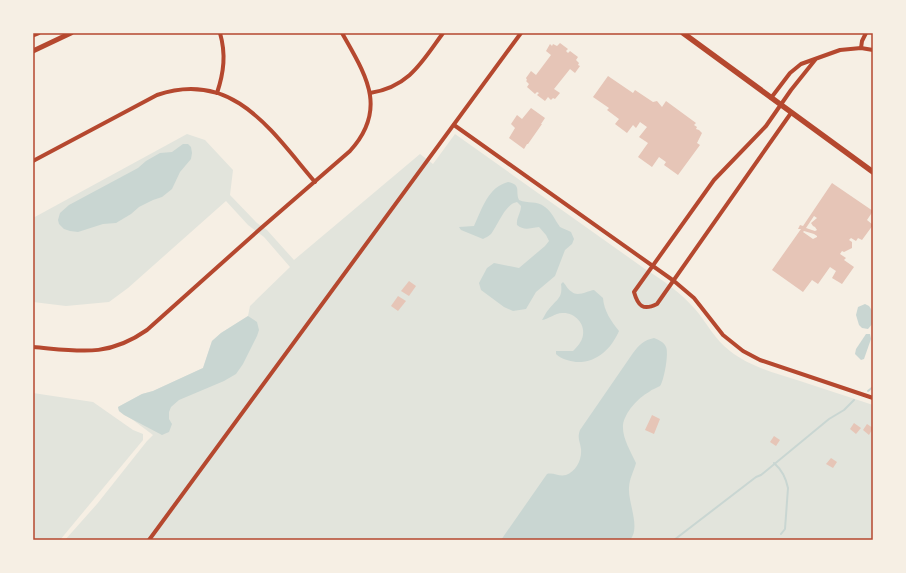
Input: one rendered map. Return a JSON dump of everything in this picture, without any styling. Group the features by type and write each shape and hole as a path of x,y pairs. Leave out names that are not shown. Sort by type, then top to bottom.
{"main road":[{"path":"683,33 873,172"}],"street":[{"path":"33,35 38,33"},
{"path":"33,51 70,33"},
{"path":"217,93 223,68 224,54 220,33"},
{"path":"33,347 95,351 114,348 136,338 147,330 350,151 361,138 369,117 371,105 367,80 342,33"},
{"path":"370,93 391,88 411,75 444,33"},
{"path":"150,540 521,33"},
{"path":"861,48 862,41 866,33"},
{"path":"772,98 790,73 801,64 840,50 861,48 873,50"},
{"path":"791,113 657,304 649,308 643,307 636,300 634,292 714,180 766,126 815,60"},
{"path":"33,161 157,95 172,90 202,90 217,93 236,100 254,113 315,182"},
{"path":"454,124 674,281 694,298 722,335 743,351 760,360 873,398"}],"shaded area":[{"path":"187,134 205,140 233,170 230,195 257,223 267,230 294,260 420,154 433,164 455,134 672,287 695,309 715,337 738,357 764,369 873,405 873,540 65,540 97,504 153,435 119,411 118,407 142,394 153,391 203,368 212,341 221,333 248,316 250,306 290,267 264,237 248,225 226,201 128,288 109,302 66,306 33,302 33,218"},
{"path":"183,144 188,144 191,147 191,159 180,172 172,189 162,197 139,207 116,223 103,224 78,232 64,229 59,224 58,220 60,213 69,205 138,168 146,161 160,153 172,152"},
{"path":"508,182 517,187 519,200 535,203 545,207 552,214 560,227 571,232 574,239 572,244 565,250 555,276 536,292 526,309 513,311 504,307 481,290 479,283 487,268 494,263 519,268 545,246 549,241 546,235 539,227 525,229 517,225 521,206 517,202 505,211 491,234 483,239 461,230 459,227 474,226 486,200 495,189"},
{"path":"563,282 569,290 577,294 594,290 603,298 608,316 619,331 612,344 602,354 584,362 573,362 556,354 556,351 573,351 582,340 583,331 578,319 571,314 559,313 542,320 560,295 561,284"},
{"path":"865,304 869,306 873,312 873,323 868,329 862,328 859,325 856,315 858,307"},
{"path":"248,316 257,322 259,330 243,364 236,374 224,381 179,400 171,407 169,419 172,424 169,432 162,435 119,411 118,407 142,394 153,391 203,368 212,341 221,333"},
{"path":"866,334 870,334 871,339 864,359 861,360 855,354 856,349"},
{"path":"654,338 663,342 667,350 666,367 662,383 660,386 650,391 636,402 626,415 623,425 625,440 636,463 629,485 629,494 634,522 633,535 630,540 501,540 547,474 566,475 573,471 578,465 581,453 579,437 580,430 635,350 640,345"},
{"path":"33,393 93,402 133,430 143,434 143,440 60,540 33,540"}],"building":[{"path":"560,43 568,49 566,51 568,53 570,51 578,57 576,60 580,66 575,73 570,69 554,89 560,93 555,99 553,98 551,100 548,97 545,101 537,95 539,93 537,92 535,94 527,87 529,84 526,81 526,78 531,71 536,75 551,55 546,51 550,44 552,46 553,44 557,46"},
{"path":"608,76 633,93 635,90 653,102 657,101 662,107 666,101 696,123 694,125 697,127 696,129 702,133 697,143 700,145 678,175 664,165 666,162 659,157 652,167 638,157 648,143 639,137 647,127 640,122 636,128 633,125 627,133 615,124 619,119 607,110 609,108 593,97"},
{"path":"531,108 545,118 524,149 509,138 515,128 511,124 517,115 522,119"},
{"path":"832,183 873,211 867,220 873,225 862,240 858,238 856,241 851,238 849,240 852,242 852,248 844,252 842,251 840,254 846,258 844,260 854,267 842,284 832,278 836,271 830,267 818,284 812,280 803,292 772,270 801,229 798,229 800,225 803,226","holes":["814,216 817,218 811,223 817,230 815,231 806,228","803,232 814,234 817,237 813,239"]},
{"path":"409,281 416,286 409,296 401,291"},
{"path":"398,296 406,301 398,311 391,306"},
{"path":"652,415 660,419 654,434 645,430"},
{"path":"854,423 861,428 856,434 850,429"},
{"path":"867,424 873,428 869,435 863,430"},
{"path":"774,436 780,440 776,446 770,442"},
{"path":"831,458 837,462 833,468 826,464"}],"waterway":[{"path":"868,391 873,387"},
{"path":"674,540 756,477 761,475 829,419 844,410 854,400"},
{"path":"774,463 783,474 788,488 785,529 781,534"}]}
